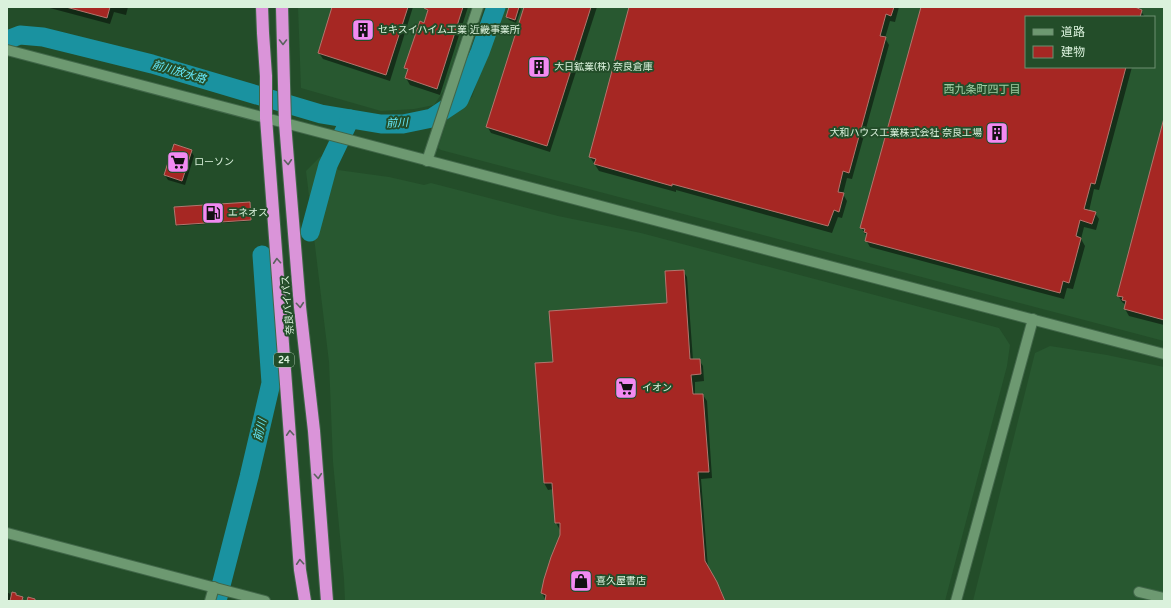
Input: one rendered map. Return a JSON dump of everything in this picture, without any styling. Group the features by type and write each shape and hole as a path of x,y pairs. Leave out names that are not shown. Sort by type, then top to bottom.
{"highway":[{"name":"奈良バイパス","path":"262,7 266,76 266,118 300,570 305,601"},
{"name":"奈良バイパス","path":"282,7 285,123 300,307 314,431 326,601"}],"street":[{"path":"427,161 478,7"},
{"path":"11,51 1164,354"},
{"path":"956,601 1033,319"},
{"path":"7,533 265,601"},
{"path":"210,601 214,587"},
{"path":"1139,592 1164,598"}],"shaded area":[{"path":"298,7 471,7 444,90 434,105 414,109 381,111 301,88"},
{"path":"502,7 1164,7 1164,341 441,150 438,148 449,114 472,97"},
{"path":"328,155 336,158 338,170 389,177 424,185 431,183 558,216 641,233 999,328 1010,345 1007,366 945,601 345,601 333,462 329,362 306,171 320,157"},
{"path":"1050,346 1107,355 1164,367 1164,601 973,601 1035,353"}],"building":[{"path":"66,7 110,7 107,18"},
{"name":"セキスイハイム工業 近畿事業所","path":"332,7 408,7 386,75 318,53"},
{"name":"セキスイハイム工業 近畿事業所","path":"424,7 463,7 437,89 405,78 408,69 404,68 420,21 424,23 428,10"},
{"path":"509,7 519,7 515,20 506,17"},
{"name":"大日鉱業(株) 奈良倉庫","path":"524,7 591,7 547,146 486,127"},
{"name":"大和ハウス工業株式会社 奈良工場","path":"629,7 894,7 891,16 886,14 880,36 886,37 849,173 843,171 838,192 844,193 839,212 834,210 828,226 672,184 672,186 594,164 596,159 589,157"},
{"name":"大和ハウス工業株式会社 奈良工場","path":"921,7 1135,7 1142,10 1140,16 1025,16 1025,68 1126,68 1095,184 1091,183 1084,209 1096,212 1092,224 1080,220 1076,236 1081,238 1069,283 1063,281 1060,293 865,241 867,233 864,232 865,229 860,228"},
{"path":"1164,118 1164,320 1124,309 1126,301 1122,300 1123,297 1117,296"},
{"name":"ローソン","path":"174,144 192,150 182,181 164,175"},
{"path":"250,202 251,220 176,225 174,207"},
{"path":"684,270 690,359 700,359 701,374 691,375 693,394 703,394 709,472 698,472 705,561 717,582 725,601 545,601 546,595 541,593 544,579 560,535 560,523 555,523 552,483 544,483 535,363 553,362 549,311 667,303 665,271"},
{"path":"12,592 23,597 22,600 27,601 10,601"},
{"path":"28,597 35,599 35,601 27,601"}],"waterway":[{"name":"前川放水路","path":"7,40 20,35 43,37 152,64 321,114 381,124 403,124 432,118 459,100 480,52 496,7"},
{"name":"前川","path":"310,232 328,165 350,119"},
{"name":"前川","path":"217,601 249,477 271,383 262,255"}],"place":[{"name":"セキスイハイム工業 近畿事業所","path":"363,30"},
{"name":"大日鉱業(株) 奈良倉庫","path":"539,67"},
{"name":"大和ハウス工業株式会社 奈良工場","path":"997,133"},
{"name":"ローソン","path":"178,162"},
{"name":"エネオス","path":"213,213"},
{"name":"イオン","path":"626,388"},
{"name":"喜久屋書店","path":"581,581"}],"district":[{"name":"西九条町四丁目","path":"982,89"}]}
